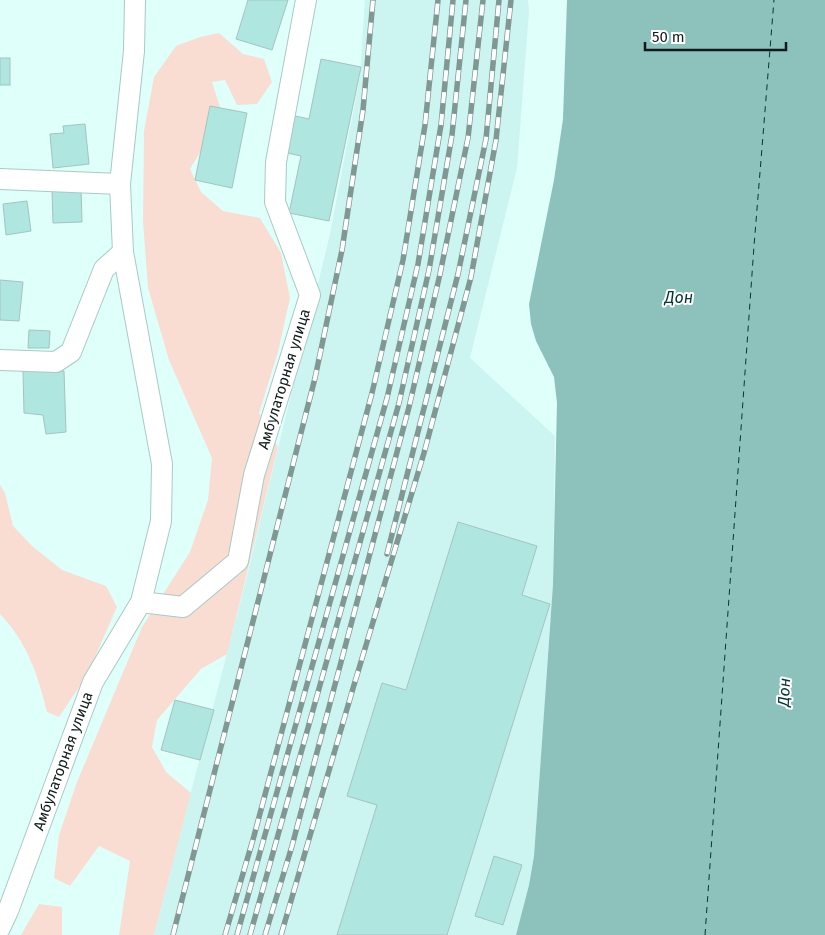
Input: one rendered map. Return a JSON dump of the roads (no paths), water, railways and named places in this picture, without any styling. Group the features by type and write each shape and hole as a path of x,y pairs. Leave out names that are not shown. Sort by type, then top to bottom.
{"street":[{"name":"Амбулаторная улица","path":"0,928 8,911 92,682 141,602 161,522 162,464 123,252 120,184 134,51 135,0"},
{"name":"Амбулаторная улица","path":"141,602 183,607 238,561 254,475 310,295 275,202 276,162 306,0"},
{"path":"0,179 120,184"},
{"path":"0,360 56,362 71,352 104,269 123,252"}],"water":[{"name":"Дон","path":"567,0 825,0 825,935 516,935 529,885 534,856 553,584 557,403 554,377 536,341 531,324 529,304 554,180 563,119"}],"railway":[{"path":"173,935 315,378 342,250 363,110 373,0"},
{"path":"225,935 254,836 372,393 403,260 425,125 438,0"},
{"path":"237,935 387,398 418,264 441,125 453,0"},
{"path":"250,935 399,403 429,270 452,135 466,0"},
{"path":"265,935 292,846 409,407 440,274 468,138 483,0"},
{"path":"387,554 458,274 486,139 499,0"},
{"path":"281,935 424,453 471,277 496,140 511,0"}]}
